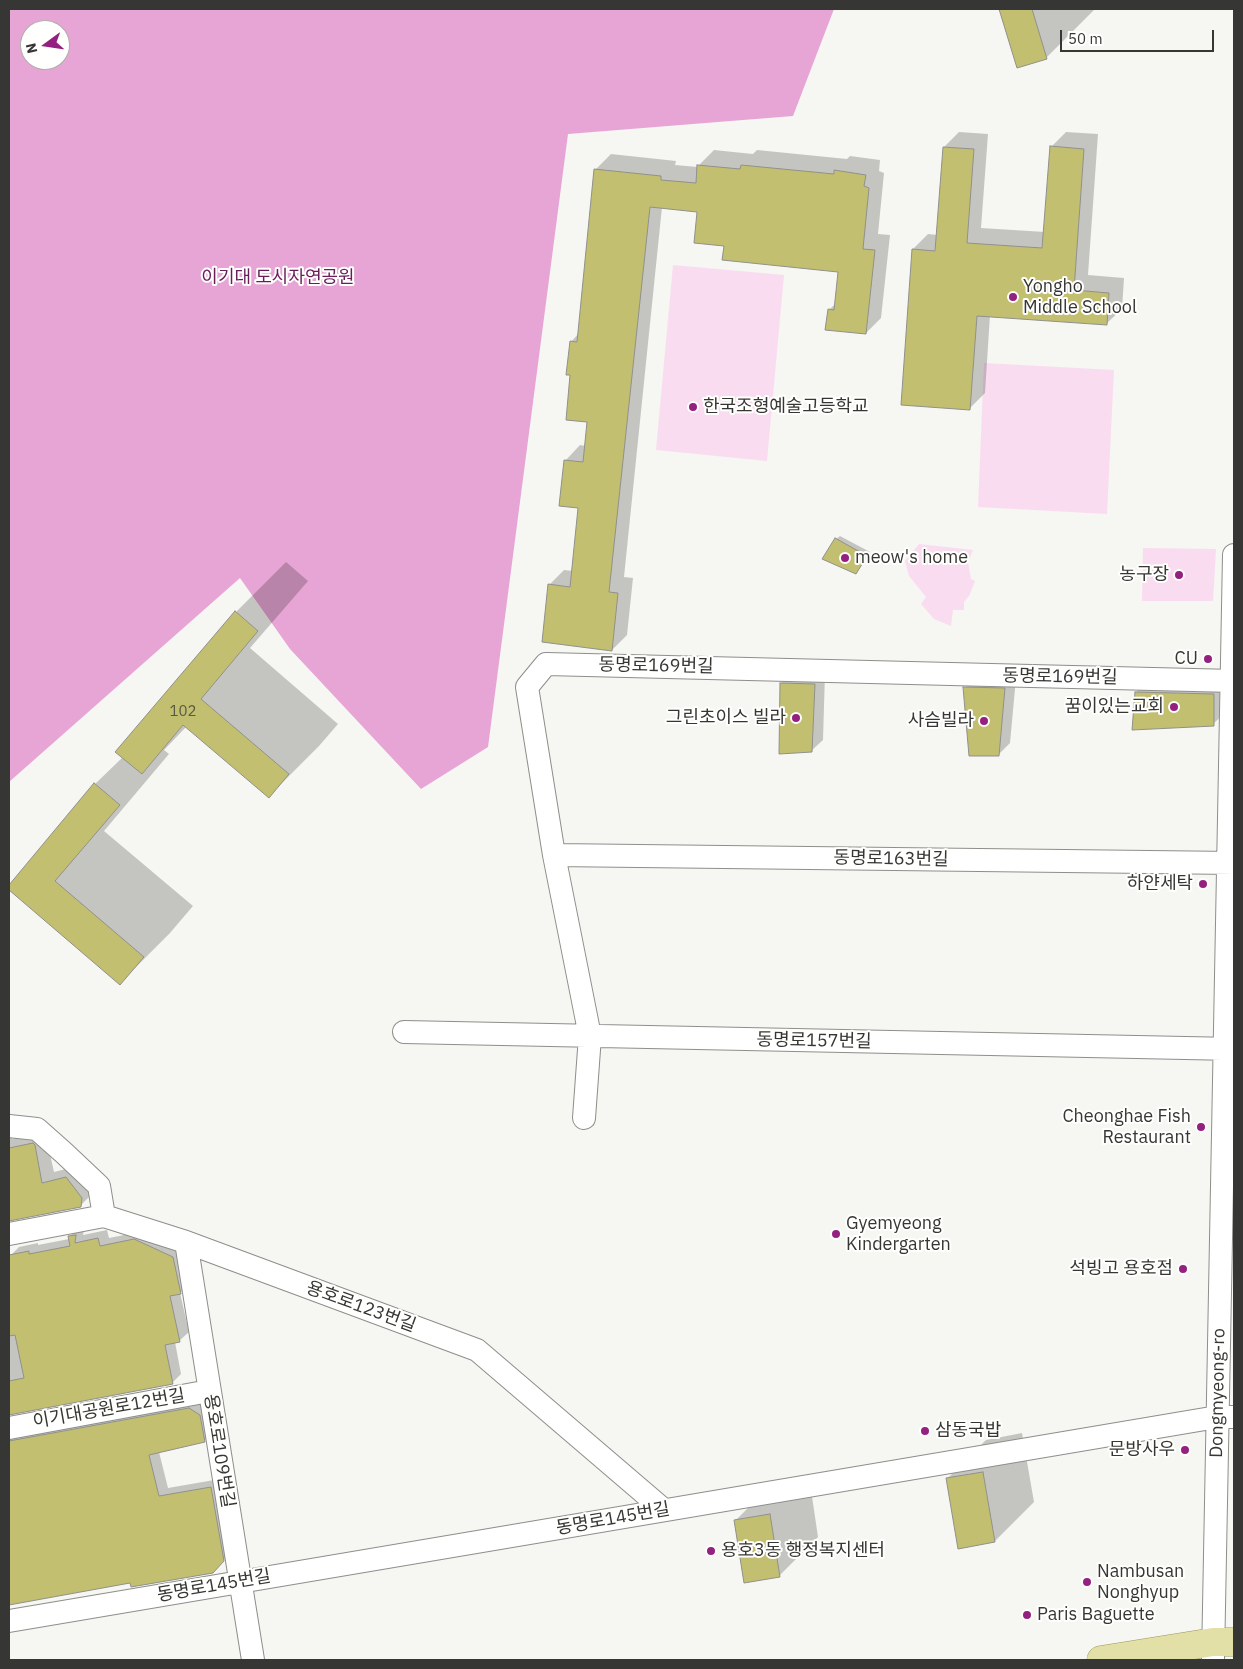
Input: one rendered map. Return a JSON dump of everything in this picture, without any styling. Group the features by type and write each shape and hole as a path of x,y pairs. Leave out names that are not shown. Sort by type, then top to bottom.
{"main road":[{"path":"1101,1660 1220,1648"}],"street":[{"name":"Dongmyeong-ro","path":"1220,1648 1226,1417 1234,555"},
{"name":"동명로169번길","path":"584,1118 590,1036 554,855 527,687 546,664 1233,681"},
{"name":"동명로163번길","path":"554,855 1231,863"},
{"name":"동명로157번길","path":"404,1032 1230,1049"},
{"path":"9,1126 37,1129 64,1152 99,1186 104,1216"},
{"name":"용호로123번길","path":"9,1234 104,1216 186,1242 477,1350 664,1510"},
{"name":"용호로109번길","path":"186,1242 253,1660"},
{"name":"이기대공원로12번길","path":"9,1428 210,1391"},
{"name":"동명로145번길","path":"9,1621 1226,1417"}],"shaded area":[{"path":"673,265 784,275 767,461 656,450"},
{"path":"984,363 1114,370 1107,514 978,507"},
{"path":"919,544 973,550 968,562 971,579 975,581 969,596 964,602 964,610 953,610 951,626 934,619 921,604 926,597 909,576 905,561"},
{"name":"농구장","path":"1143,548 1216,549 1213,601 1142,601"}],"green space":[{"name":"이기대 도시자연공원","path":"9,9 834,9 793,116 568,134 488,747 421,789 290,649 240,578 9,782"}],"building":[{"path":"999,9 1032,9 1047,59 1017,68"},
{"path":"1050,146 1084,149 1074,290 1109,293 1107,325 977,316 970,410 901,405 912,249 935,251 943,147 974,149 967,243 1042,248"},
{"path":"697,165 740,169 741,165 834,174 834,170 866,175 864,186 869,188 863,249 875,250 866,334 825,330 828,309 834,310 838,272 722,260 724,246 694,243 697,212 650,207 609,592 618,593 612,651 542,642 548,584 570,587 578,508 559,506 564,460 583,462 587,422 566,420 570,375 566,375 570,341 577,342 594,169 661,176 661,180 696,183"},
{"name":"meow's home","path":"835,538 867,556 856,574 822,559"},
{"path":"235,611 258,631 201,699 289,774 269,798 183,725 142,774 115,752"},
{"name":"그린초이스 빌라","path":"780,683 815,684 812,752 779,754"},
{"name":"사슴빌라","path":"963,687 1005,688 999,756 969,756"},
{"name":"꿈이있는교회","path":"1135,692 1214,694 1214,726 1132,730"},
{"path":"94,783 120,805 55,881 144,957 120,985 9,890 9,885"},
{"path":"33,1143 35,1145 42,1183 66,1177 82,1198 81,1207 9,1221 9,1148"},
{"path":"76,1235 75,1243 98,1238 100,1246 134,1239 173,1257 181,1294 170,1296 180,1342 165,1345 173,1384 9,1415 9,1381 24,1378 15,1335 9,1336 9,1255 29,1251 29,1254 70,1246 68,1236"},
{"path":"189,1408 200,1415 205,1442 149,1455 159,1496 211,1487 224,1561 213,1573 131,1587 130,1583 9,1605 9,1441"},
{"path":"983,1472 995,1542 958,1549 946,1478"},
{"path":"770,1514 780,1577 744,1583 734,1520"}],"place":[{"name":"Yongho Middle School","path":"1013,297"},
{"name":"한국조형예술고등학교","path":"693,407"},
{"name":"meow's home","path":"845,558"},
{"name":"농구장","path":"1179,575"},
{"name":"CU","path":"1208,659"},
{"name":"꿈이있는교회","path":"1174,707"},
{"name":"그린초이스 빌라","path":"796,718"},
{"name":"사슴빌라","path":"984,721"},
{"name":"하얀세탁","path":"1203,884"},
{"name":"Cheonghae Fish Restaurant","path":"1201,1127"},
{"name":"Gyemyeong Kindergarten","path":"836,1234"},
{"name":"석빙고 용호점","path":"1183,1269"},
{"name":"삼동국밥","path":"925,1431"},
{"name":"문방사우","path":"1185,1450"},
{"name":"용호3동 행정복지센터","path":"711,1551"},
{"name":"Nambusan Nonghyup","path":"1087,1582"},
{"name":"Paris Baguette","path":"1027,1615"}]}
